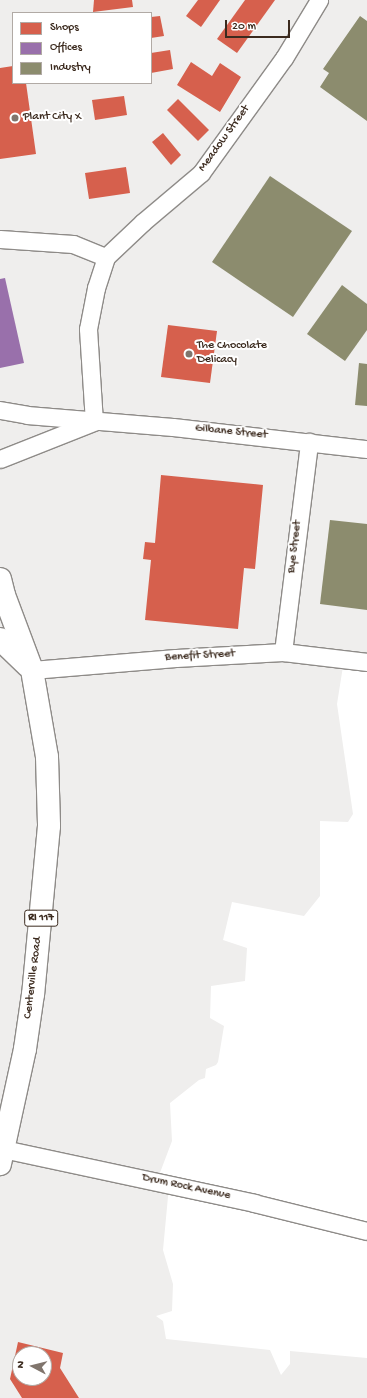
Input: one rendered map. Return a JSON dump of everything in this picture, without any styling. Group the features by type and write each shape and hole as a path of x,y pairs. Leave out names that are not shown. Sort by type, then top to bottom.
{"main road":[{"name":"Centerville Road","path":"0,579 4,594 32,670 47,757 49,826 33,994 24,1049 2,1156"},
{"path":"0,639 32,670"}],"street":[{"name":"Meadow Street","path":"94,422 88,329 96,288 106,257 142,222 202,173 284,58 319,0"},
{"path":"0,239 72,244 106,257"},
{"name":"Gilbane Street","path":"0,410 94,422 173,427 367,449"},
{"name":"Gilbane Street","path":"0,459 94,422"},
{"name":"Bye Street","path":"283,652 309,442"},
{"name":"Benefit Street","path":"32,670 176,658 283,652 367,662"},
{"name":"Drum Rock Avenue","path":"2,1156 254,1203 367,1231"}],"shaded area":[{"path":"0,0 367,0 367,662 344,660 337,704 353,814 348,822 320,821 320,896 304,916 232,902 223,940 247,948 245,981 211,986 210,1018 224,1026 218,1062 216,1065 206,1069 205,1078 199,1080 170,1103 172,1141 158,1178 169,1186 163,1250 173,1284 172,1311 156,1316 163,1321 166,1339 270,1350 281,1375 290,1364 290,1351 367,1358 367,1398 0,1398"}],"building: Shops":[{"path":"94,0 132,0 133,7 93,12"},
{"path":"198,0 220,0 201,27 186,16"},
{"path":"245,0 275,0 237,53 217,39"},
{"path":"160,16 164,36 152,38 152,17"},
{"path":"170,50 173,69 152,73 152,53"},
{"path":"191,62 212,76 220,63 241,77 220,112 177,85"},
{"name":"Plant City X","path":"12,66 12,84 26,84 36,154 0,159 0,68"},
{"path":"124,96 127,115 95,120 92,100"},
{"path":"178,99 209,130 198,141 167,110"},
{"path":"163,133 181,155 171,165 152,142"},
{"path":"126,167 130,193 89,199 85,173"},
{"name":"The Chocolate Delicacy","path":"168,325 217,331 210,383 161,377"},
{"path":"161,475 263,485 255,569 244,568 238,629 145,620 151,560 143,559 145,542 155,543"},
{"path":"18,1342 34,1346 17,1346"},
{"path":"52,1350 63,1353 60,1368 79,1398 22,1398 14,1386 52,1386"},
{"path":"12,1370 12,1382 10,1379"}],"building: Offices":[{"path":"5,278 24,363 0,368 0,279"}],"building: Industry":[{"path":"360,16 367,21 367,121 320,87 329,73 323,69"},
{"path":"270,176 352,231 293,317 212,262"},
{"path":"342,285 367,304 367,330 345,361 307,334"},
{"path":"359,363 367,364 367,406 355,405"},
{"path":"330,520 367,524 367,610 320,604"}],"place":[{"name":"Plant City X","path":"15,118"},
{"name":"The Chocolate Delicacy","path":"189,354"}]}
